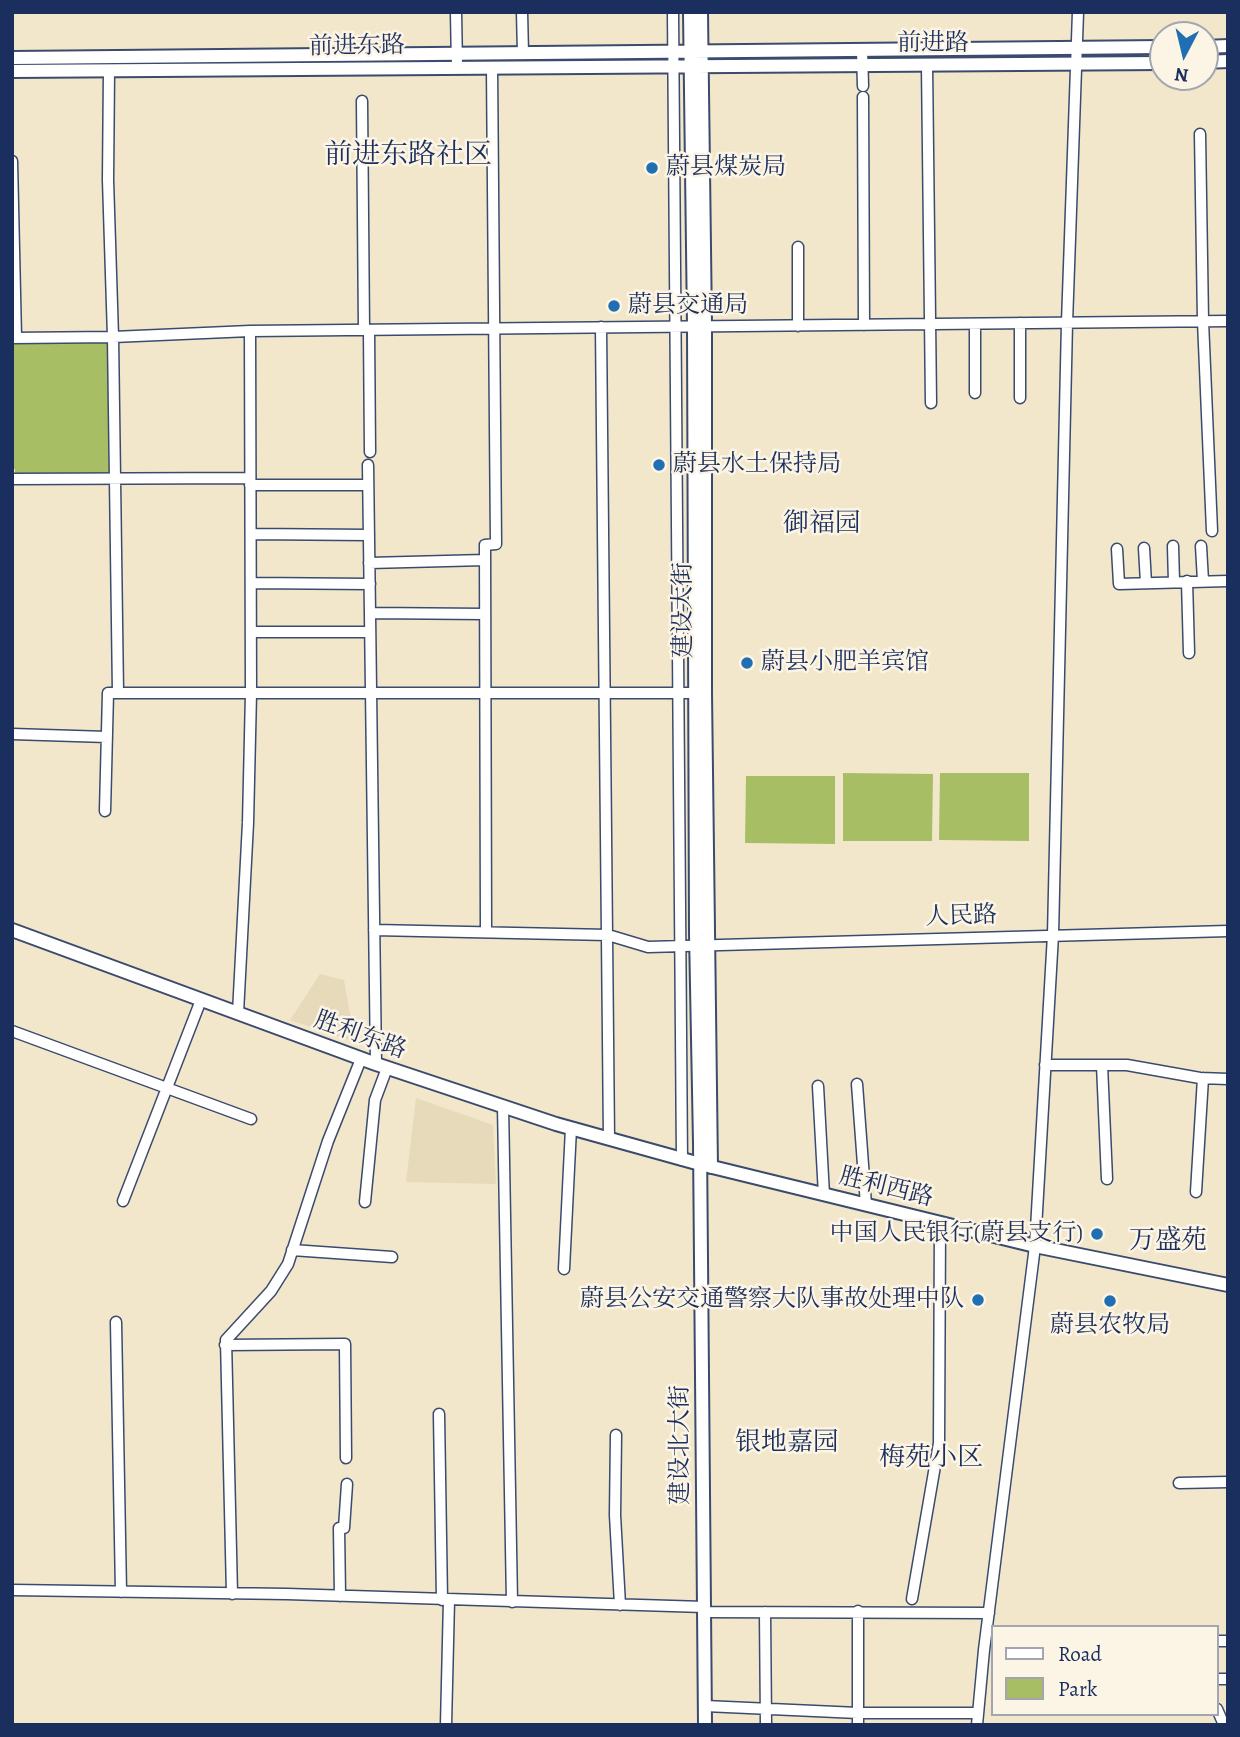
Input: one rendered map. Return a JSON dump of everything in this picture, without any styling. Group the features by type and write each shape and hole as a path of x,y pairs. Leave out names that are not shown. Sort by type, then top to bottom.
{"main road":[{"path":"691,12 697,59"},
{"path":"697,59 701,12"},
{"name":"前进路","path":"697,59 862,50 1149,47"},
{"name":"前进东路","path":"12,71 109,71 457,61 523,54 697,59"},
{"name":"前进东路","path":"12,58 457,61 492,67 673,59"},
{"name":"前进路","path":"697,59 862,65 1149,63"},
{"name":"建设大街","path":"697,59 700,326 699,693 705,1166"},
{"name":"胜利东路","path":"12,930 361,1059 571,1128 705,1166"},
{"name":"胜利西路","path":"705,1166 1035,1246 1228,1285"},
{"name":"建设北大街","path":"705,1166 705,1725"}],"street":[{"path":"456,12 457,61"},
{"path":"522,12 523,54"},
{"path":"673,12 682,1160"},
{"path":"977,1725 989,1651 989,1613 1035,1246 1053,935 1067,323 1078,12"},
{"path":"862,50 863,86"},
{"path":"927,65 931,403"},
{"path":"486,932 485,545 496,544 492,67"},
{"path":"109,71 108,180 118,693"},
{"path":"863,97 864,325"},
{"path":"362,101 370,452"},
{"path":"1200,134 1203,321 1212,531"},
{"path":"12,161 14,338 250,331 1228,321"},
{"path":"798,326 799,247"},
{"path":"1020,323 1020,398"},
{"path":"975,324 975,393"},
{"path":"601,327 609,1139"},
{"path":"238,1013 248,823 251,693 250,331"},
{"path":"365,1202 375,1100 382,1066 374,930 368,465"},
{"path":"12,479 368,485"},
{"path":"251,534 369,535"},
{"path":"1173,546 1174,582"},
{"path":"1201,546 1203,581"},
{"path":"1144,548 1146,583"},
{"path":"1117,549 1119,584 1228,581"},
{"path":"369,563 485,561"},
{"path":"1187,582 1189,653"},
{"path":"251,583 370,584"},
{"path":"370,613 485,614"},
{"path":"251,632 370,632"},
{"path":"105,811 108,693 699,693"},
{"path":"12,734 107,737"},
{"name":"人民路","path":"374,930 608,934 648,947 1228,931"},
{"path":"123,1201 201,1000"},
{"path":"12,1031 251,1119"},
{"path":"232,1594 226,1340 271,1291 288,1264 328,1142 361,1059"},
{"path":"1045,1065 1127,1065 1203,1078 1228,1079"},
{"path":"1102,1065 1107,1180"},
{"path":"1196,1192 1203,1078"},
{"path":"857,1084 866,1205"},
{"path":"818,1086 824,1195"},
{"path":"503,1106 512,1602"},
{"path":"564,1269 571,1128"},
{"path":"912,1599 939,1443 940,1223"},
{"path":"292,1250 393,1257"},
{"path":"116,1322 121,1592"},
{"path":"225,1345 345,1345 346,1458"},
{"path":"439,1414 446,1725"},
{"path":"616,1435 615,1515 620,1605"},
{"path":"1179,1483 1228,1482"},
{"path":"340,1596 339,1528 344,1528 347,1484"},
{"path":"12,1590 340,1596 765,1612 989,1613"},
{"path":"858,1611 858,1725"},
{"path":"765,1612 766,1725"},
{"path":"705,1706 858,1713 978,1713"}],"shaded area":[{"path":"320,974 344,980 355,1042 290,1020"},
{"path":"416,1098 493,1125 496,1184 406,1182"}],"green space":[{"path":"108,341 111,476 15,476 15,469 12,469 12,343"},
{"path":"843,773 933,774 932,841 843,841"},
{"path":"940,773 1029,773 1029,841 939,840"},
{"path":"746,776 835,776 835,844 745,843"}],"place":[{"name":"蔚县煤炭局","path":"652,168"},
{"name":"蔚县交通局","path":"614,306"},
{"name":"蔚县水土保持局","path":"659,465"},
{"name":"蔚县小肥羊宾馆","path":"747,663"},
{"name":"中国人民银行(蔚县支行)","path":"1097,1234"},
{"name":"蔚县公安交通警察大队事故处理中队","path":"978,1300"},
{"name":"蔚县农牧局","path":"1110,1301"}],"district":[{"name":"前进东路社区","path":"408,156"},
{"name":"御福园","path":"822,525"},
{"name":"万盛苑","path":"1168,1242"},
{"name":"银地嘉园","path":"787,1444"},
{"name":"梅苑小区","path":"931,1459"}]}
